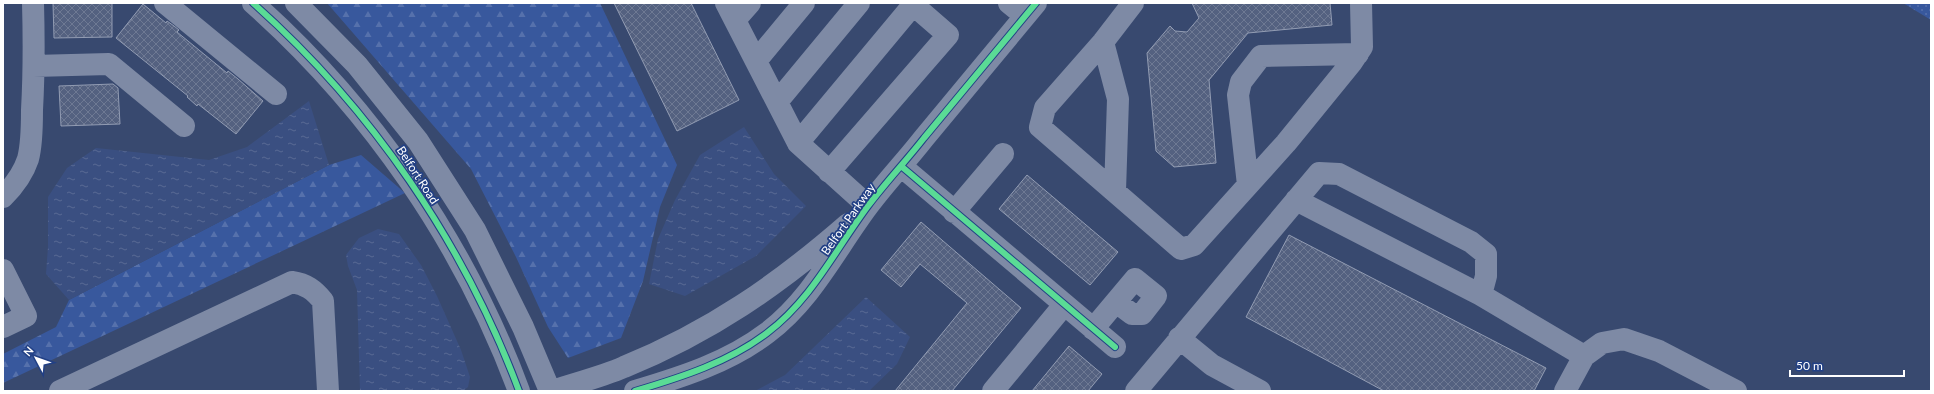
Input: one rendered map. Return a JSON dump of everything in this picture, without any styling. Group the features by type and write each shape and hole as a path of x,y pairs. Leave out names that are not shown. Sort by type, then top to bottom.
{"street":[{"path":"3,197 12,188 23,172 28,158 31,140 34,66 33,3"},
{"path":"165,3 276,94"},
{"name":"Belfort Road","path":"253,3 280,27 335,85 394,158 450,245 486,312 504,350 519,391"},
{"name":"Belfort Road","path":"296,3 357,65 418,141 475,230 523,327 551,391"},
{"path":"750,3 731,12 798,143 868,206"},
{"path":"756,62 804,3"},
{"path":"777,102 859,3"},
{"path":"1133,3 1103,42 1045,108 1040,127 1181,249 1194,245 1248,186 1286,143 1358,54 1362,47 1361,3"},
{"path":"798,143 912,4 948,35 829,172"},
{"name":"Belfort Parkway","path":"636,391 722,361 747,347 793,311 813,288 868,206 901,166 1023,7"},
{"path":"1103,42 1118,99 1115,191"},
{"path":"1248,186 1238,95 1241,82 1262,56 1358,54"},
{"path":"34,66 109,64 184,126"},
{"path":"954,212 1003,154"},
{"path":"901,166 1115,347"},
{"path":"1136,391 1179,338 1319,174 1339,174 1471,242 1486,254 1486,276 1481,294"},
{"path":"1296,200 1481,294 1584,356"},
{"name":"Belfort Parkway","path":"551,391 623,368 678,343 728,316 797,267 868,206"},
{"path":"3,270 26,316 3,327"},
{"path":"60,391 292,282 304,284 316,291 323,301 328,391"},
{"path":"1093,329 1116,302"},
{"path":"993,391 1064,305"},
{"path":"1179,338 1212,365 1260,391"},
{"path":"1565,391 1584,356 1602,343 1624,339 1659,351 1736,391"}],"green space":[{"path":"327,3 600,3 677,165 660,207 643,281 621,338 568,358 548,327 516,257 471,169"},
{"path":"1903,3 1931,3 1931,20"},
{"path":"361,155 405,193 3,383 3,354 56,327 69,300 329,165"}],"water":[{"path":"309,101 329,165 69,300 46,274 48,247 48,197 67,168 96,148 209,160 247,147"},
{"path":"744,127 774,174 806,206 756,256 685,296 649,284 658,239 675,200 700,155"},
{"path":"378,229 399,234 421,265 437,296 461,350 470,377 468,387 463,391 360,391 357,290 348,266 346,255 359,238"},
{"path":"866,297 910,337 897,364 869,391 755,391 785,375"}],"building":[{"path":"53,3 112,3 112,37 54,38"},
{"path":"614,3 691,3 739,100 677,131"},
{"path":"1192,3 1330,3 1332,25 1248,33 1209,80 1216,163 1174,167 1156,151 1147,53 1170,26 1175,31 1187,32 1199,18"},
{"path":"143,4 166,23 167,21 179,30 177,32 227,73 228,71 238,79 263,101 236,134 198,104 197,106 187,97 188,96 116,38"},
{"path":"113,84 118,88 120,124 61,126 59,86"},
{"path":"1027,175 1118,252 1090,285 999,209"},
{"path":"921,222 1021,308 952,391 895,391 967,303 920,264 901,287 881,270"},
{"path":"1289,235 1546,368 1534,391 1384,391 1246,317"},
{"path":"1069,346 1102,374 1088,391 1032,391"}],"cycle path":[{"path":"253,3 296,44 337,87 375,133 410,181 442,231 471,283 497,336 519,391"},
{"path":"635,391 704,368 721,360 752,343 783,320 822,273 875,197 1036,3"},
{"path":"901,166 1115,347"}]}
